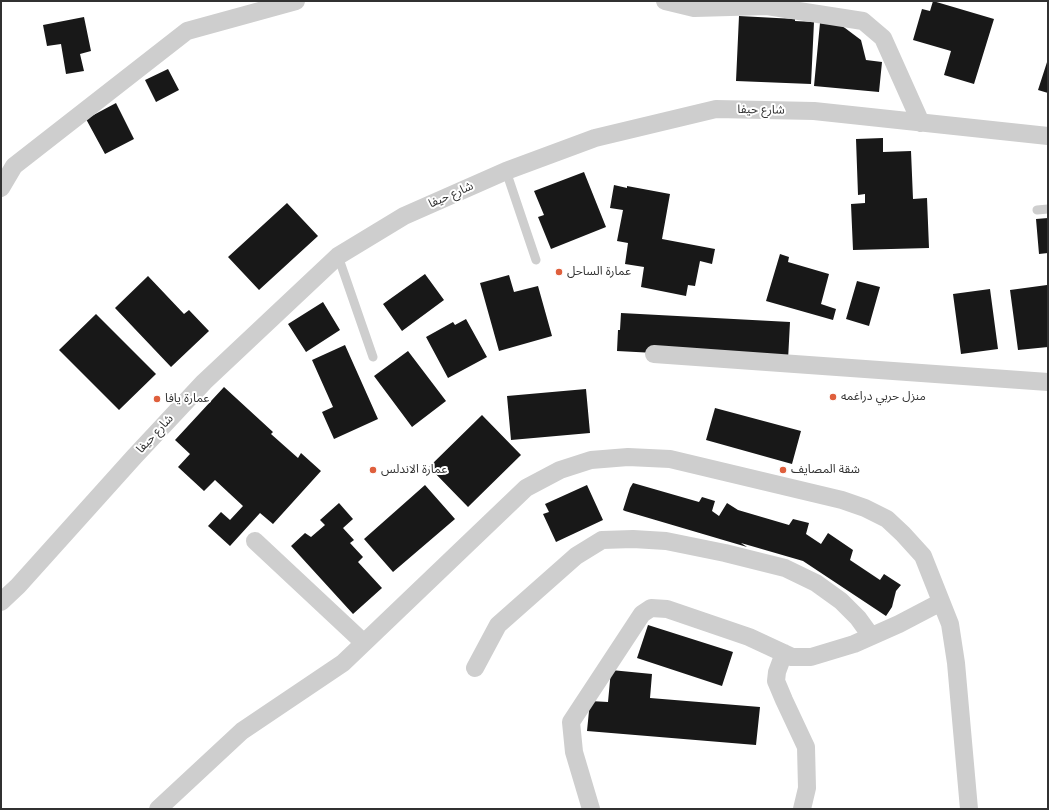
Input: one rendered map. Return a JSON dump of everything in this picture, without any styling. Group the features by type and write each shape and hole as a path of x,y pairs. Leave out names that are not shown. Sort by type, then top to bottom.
{"street":[{"path":"1,188 14,166 187,31 296,1"},
{"path":"665,1 694,8 767,6 862,21 883,38 921,123"},
{"name":"شارع حيفا","path":"1,602 18,586 204,382 338,256 404,216 506,171 595,138 716,109 814,111 1048,136"},
{"path":"654,354 1048,382"},
{"path":"158,809 242,731 343,662 526,488 560,470 591,460 628,457 670,459 842,500 866,508 887,519 903,534 922,556 950,624 956,663 969,809"},
{"path":"475,668 498,625 576,556 602,540 633,539 666,541 725,553 785,568 816,584 841,601 858,618 871,636"},
{"path":"255,541 364,642"},
{"path":"591,809 574,752 571,722 642,614 650,608 667,609 750,637 792,657 811,657 854,644 899,624 941,602"},
{"path":"784,653 776,672 776,681 806,747 807,788 802,809"}],"lane":[{"path":"506,171 536,260"},
{"path":"1037,210 1048,209"},
{"path":"338,256 373,357"}],"building":[{"path":"933,1 994,19 974,84 944,75 951,51 913,40 922,9 930,11"},
{"path":"739,16 795,19 795,21 814,22 811,84 736,81"},
{"path":"84,17 91,51 80,54 84,71 66,74 61,44 47,46 43,25"},
{"path":"820,23 841,25 861,40 866,60 882,62 879,92 814,86"},
{"path":"1048,59 1048,93 1038,90"},
{"path":"168,69 179,90 156,102 145,80"},
{"path":"116,103 134,139 105,154 86,119"},
{"path":"883,138 883,152 911,151 913,199 927,198 929,248 853,250 851,204 865,203 865,194 858,195 856,139"},
{"path":"584,172 606,227 551,249 538,217 544,215 534,191"},
{"path":"614,185 670,194 662,239 715,249 712,264 700,261 695,286 688,285 686,296 641,287 644,267 625,264 628,243 617,241 623,210 610,208"},
{"path":"287,203 318,236 259,290 228,257"},
{"path":"1048,218 1048,253 1039,254 1036,219"},
{"path":"780,254 789,257 788,262 829,274 821,304 836,309 833,320 766,301"},
{"path":"425,274 444,300 402,331 383,304"},
{"path":"509,275 514,292 538,286 552,336 499,351 480,283"},
{"path":"148,276 184,314 189,310 209,331 171,367 115,308"},
{"path":"857,281 880,287 869,326 846,319"},
{"path":"1047,285 1048,347 1018,350 1010,290"},
{"path":"990,289 998,349 961,354 953,294"},
{"path":"323,302 340,330 306,352 288,324"},
{"path":"621,313 790,322 788,360 617,351 618,330 620,330"},
{"path":"96,314 156,374 119,410 59,350"},
{"path":"466,319 487,357 448,378 426,337 453,322 455,325"},
{"path":"345,345 378,419 334,439 322,412 333,407 312,360"},
{"path":"408,351 446,401 412,427 374,376"},
{"path":"224,387 273,432 271,434 298,458 301,453 321,471 273,524 260,513 230,546 208,526 221,512 230,520 243,506 215,480 204,491 178,467 190,454 175,440"},
{"path":"586,389 590,433 511,440 507,396"},
{"path":"715,408 801,431 792,464 706,440"},
{"path":"482,415 521,455 468,507 429,467"},
{"path":"633,483 699,502 702,497 715,501 712,511 719,516 727,503 738,510 789,525 793,519 809,523 806,534 821,544 828,533 853,550 850,560 880,580 884,574 901,585 896,591 892,607 886,616 803,561 741,543 747,547 625,511 623,510"},
{"path":"425,485 455,519 393,572 364,539"},
{"path":"587,485 603,520 556,542 543,514 549,512 545,504"},
{"path":"339,503 353,519 343,528 354,540 350,543 363,557 358,562 382,588 353,614 291,546 305,533 311,537 325,525 320,520"},
{"path":"648,625 733,652 722,686 637,658"},
{"path":"611,670 652,674 650,698 760,707 756,745 587,731 590,701 608,702"}],"place":[{"name":"عمارة الساحل","path":"559,272"},
{"name":"منزل حربي دراغمه","path":"833,397"},
{"name":"عمارة يافا","path":"157,399"},
{"name":"عمارة الاندلس","path":"373,470"},
{"name":"شقة المصايف","path":"783,470"}]}
